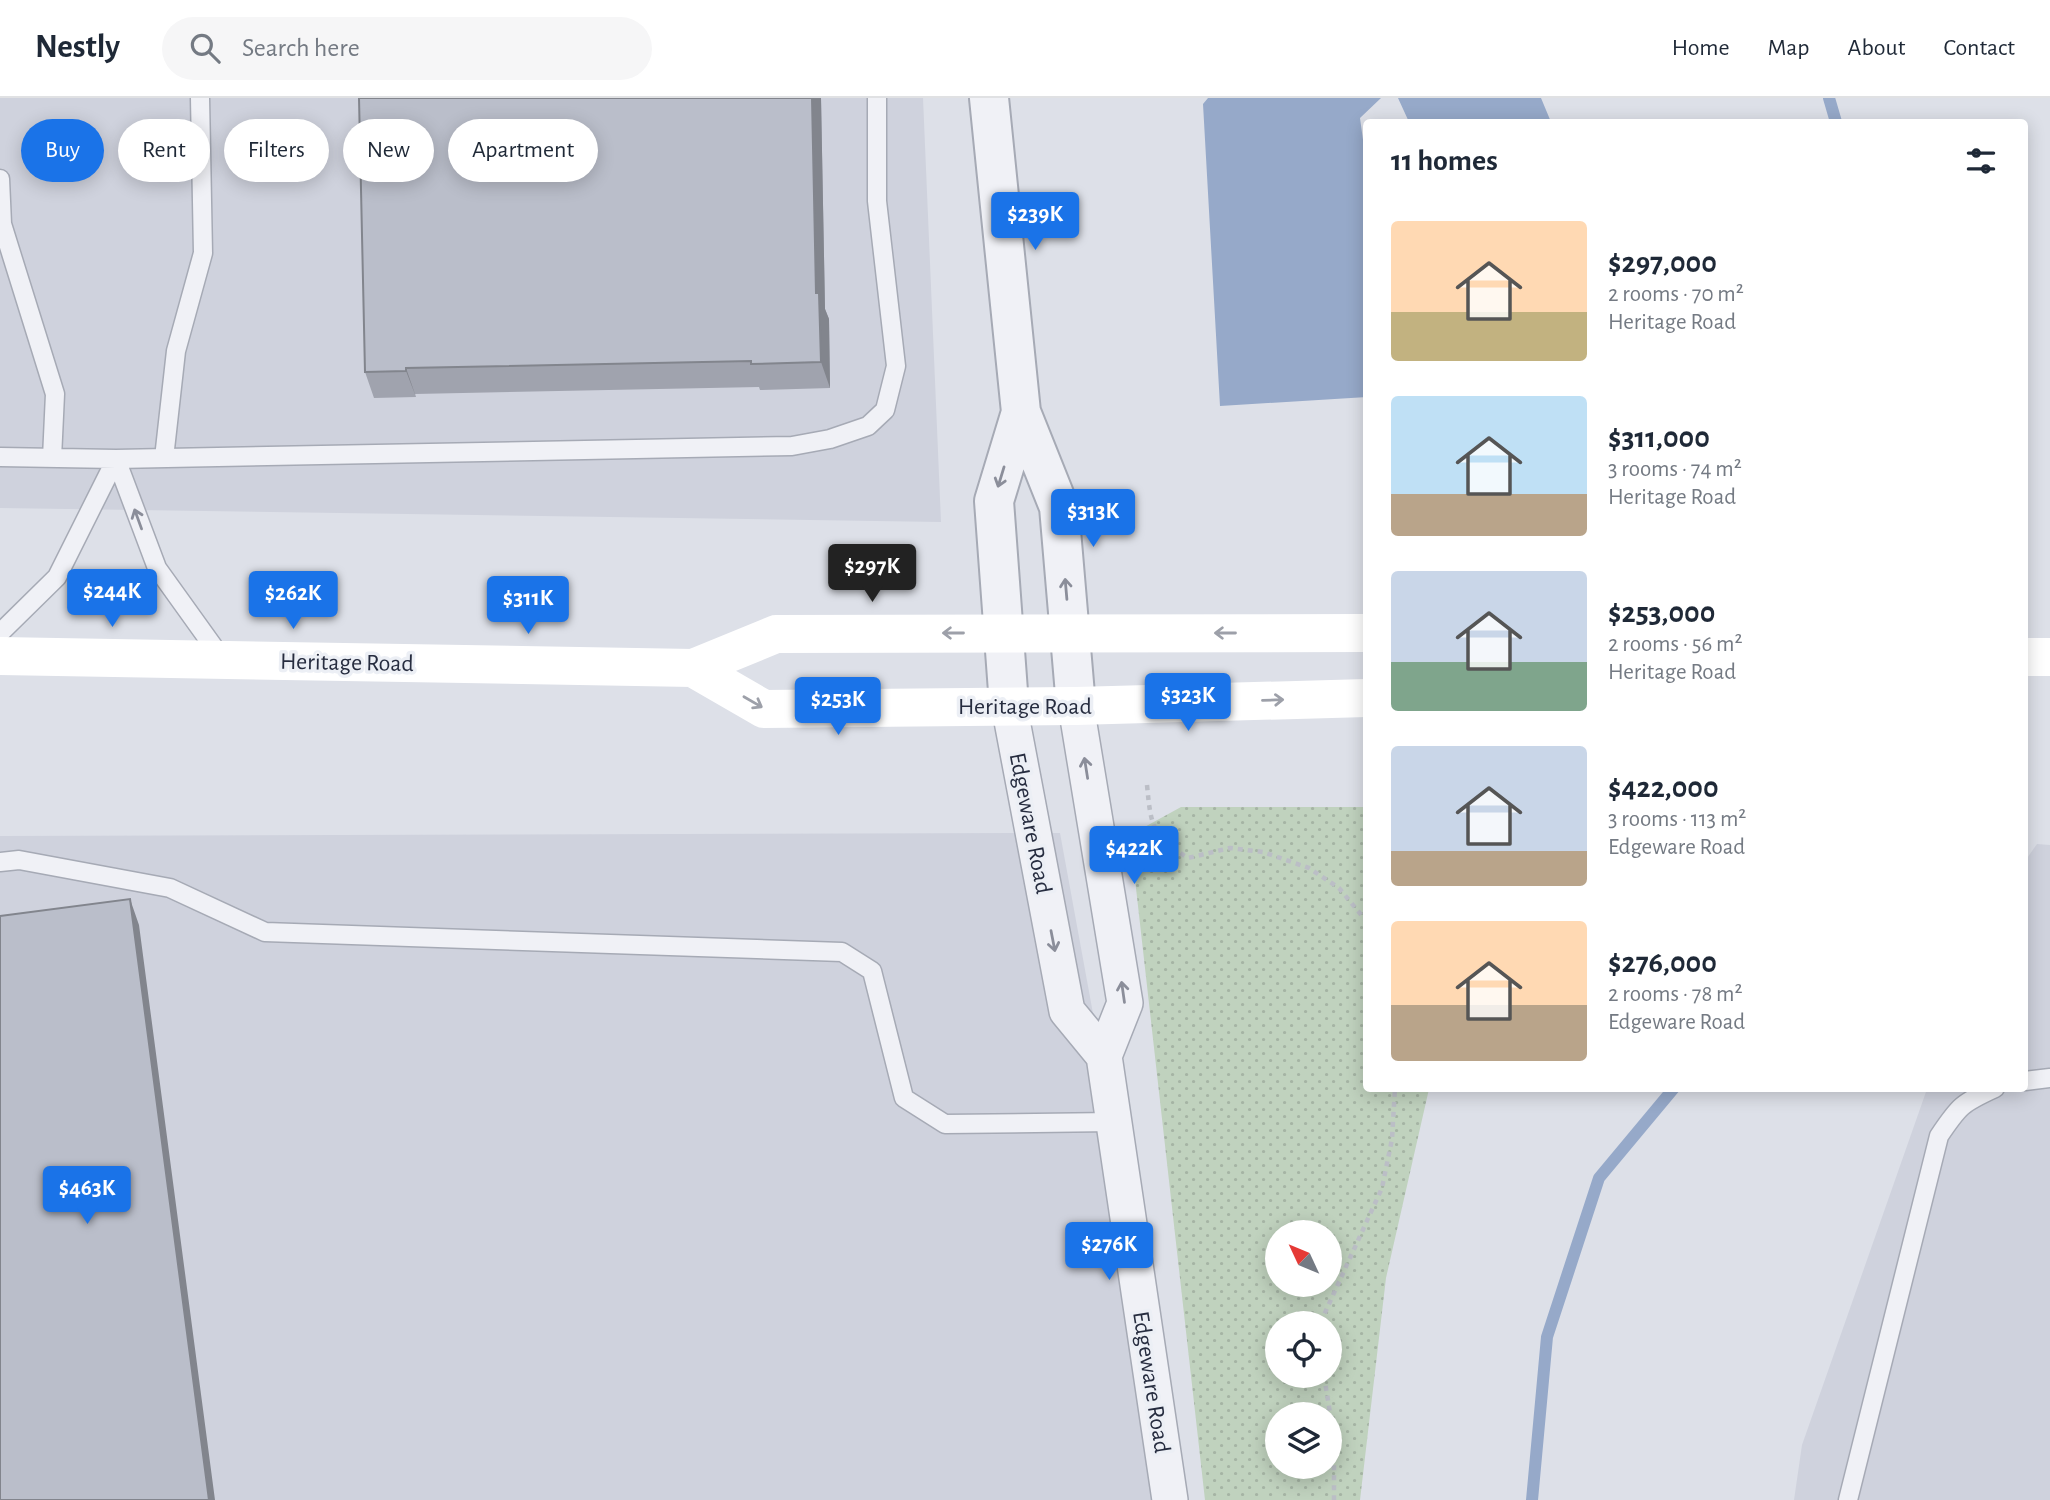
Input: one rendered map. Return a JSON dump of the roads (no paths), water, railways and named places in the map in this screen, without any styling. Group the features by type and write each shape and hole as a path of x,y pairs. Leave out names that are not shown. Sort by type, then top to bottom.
{"main road":[{"name":"Heritage Road","path":"0,656 693,668 776,634 1363,633"},
{"path":"2028,657 2050,657"},
{"name":"Heritage Road","path":"693,668 764,709 1076,706 1363,698"}],"street":[{"name":"Edgeware Road","path":"989,98 1021,412 1059,507 1076,706 1125,1003 1104,1056 1170,1500"},
{"name":"Edgeware Road","path":"1021,412 994,501 1009,705 1066,1011 1104,1056"}],"lane":[{"path":"164,458 176,351 203,253 200,98"},
{"path":"0,457 116,459 792,446 830,439 868,426 885,410 896,366 877,201 877,98"},
{"path":"0,179 2,223 55,394 52,458"},
{"path":"0,633 57,577 116,459"},
{"path":"116,459 157,568 223,660"},
{"path":"0,862 19,860 170,888 265,932 842,952 872,971 904,1098 944,1124 1113,1122"},
{"path":"2028,1081 2050,1078"},
{"path":"1848,1500 1939,1136 1967,1101 1986,1092"}],"water":[{"path":"1208,98 1381,98 1360,118 1363,140 1363,397 1220,406 1203,104"},
{"path":"1398,98 1541,98 1550,119 1408,119"}],"waterway":[{"path":"1829,98 1835,119"},
{"path":"1532,1500 1547,1337 1599,1178 1671,1092"}]}
